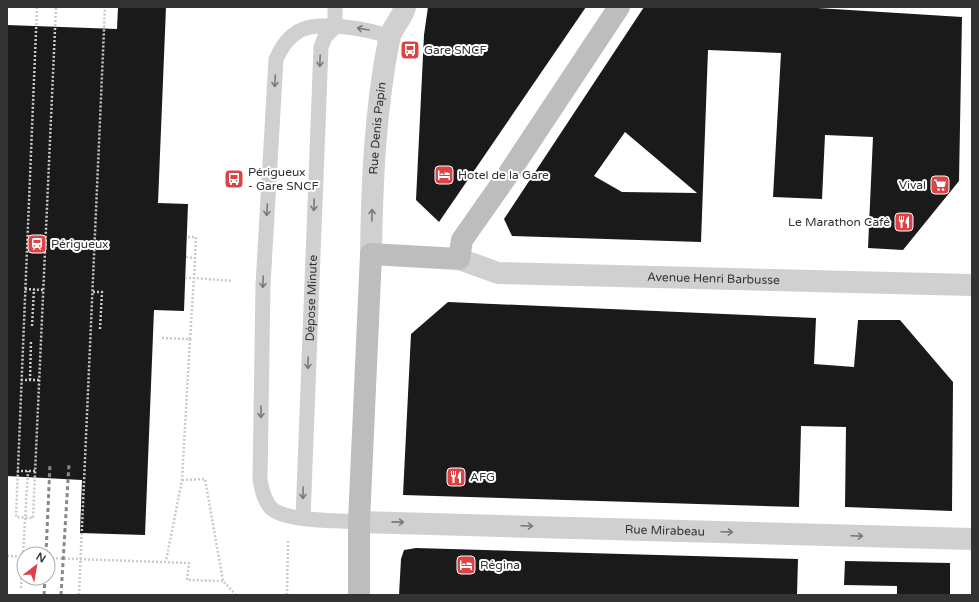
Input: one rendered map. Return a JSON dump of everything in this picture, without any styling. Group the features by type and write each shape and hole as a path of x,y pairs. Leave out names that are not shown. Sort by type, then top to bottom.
{"street":[{"name":"Rue Denis Papin","path":"371,254 372,184 380,101 389,38 405,7"},
{"path":"359,595 358,522 371,254 459,259 462,240 509,173 619,7"},
{"name":"Avenue Henri Barbusse","path":"459,259 498,273 972,284"},
{"name":"Rue Mirabeau","path":"358,522 972,539"}],"lane":[{"path":"335,7 335,27"},
{"path":"358,522 296,518 277,513 270,507 263,493 260,480 263,285 276,59 284,43 300,30 314,27 359,28 389,38"},
{"name":"Dépose Minute","path":"296,518 321,47 325,37 335,27"}],"path":[{"path":"37,7 17,471 16,517 24,518 34,518 56,7"},
{"path":"79,595 105,7"},
{"path":"166,561 166,552 182,480 196,237 187,237"},
{"path":"186,257 195,258"},
{"path":"185,278 232,281"},
{"path":"25,289 44,290"},
{"path":"32,326 34,289"},
{"path":"92,292 102,292 100,328"},
{"path":"162,338 190,339"},
{"path":"30,380 31,340"},
{"path":"21,380 39,380"},
{"path":"17,471 35,471"},
{"path":"23,546 28,471"},
{"path":"182,480 205,479 223,581 236,595"},
{"path":"23,546 24,518"},
{"path":"287,595 296,518"},
{"path":"56,558 189,563 187,580 223,581"}],"building":[{"path":"118,7 166,7 158,203 188,204 184,311 154,310 145,535 80,533 82,480 7,476 7,25 117,29"},
{"path":"428,7 586,7 439,222 416,200 424,35"},
{"path":"644,7 801,7 962,17 959,181 903,250 868,248 873,137 825,135 822,199 773,197 781,53 708,50 701,242 512,236 504,219","holes":["625,132 697,193 622,192 594,176"]},
{"path":"448,302 816,318 814,364 854,367 858,320 900,320 953,382 952,511 845,507 846,427 801,426 799,507 403,495 411,334"},
{"path":"416,548 798,559 797,595 399,595 401,559 404,550"},
{"path":"845,561 950,563 950,595 897,595 897,586 844,585"}],"railway":[{"path":"46,546 50,464"},
{"path":"61,595 69,464"},
{"path":"44,595 45,586"}],"place":[{"name":"Gare SNCF","path":"410,50"},
{"name":"Hotel de la Gare","path":"444,175"},
{"name":"Périgueux - Gare SNCF","path":"234,179"},
{"name":"Vival","path":"940,185"},
{"name":"Le Marathon Café","path":"904,222"},
{"name":"Périgueux","path":"37,244"},
{"name":"AFG","path":"456,477"},
{"name":"Régina","path":"466,565"}]}
